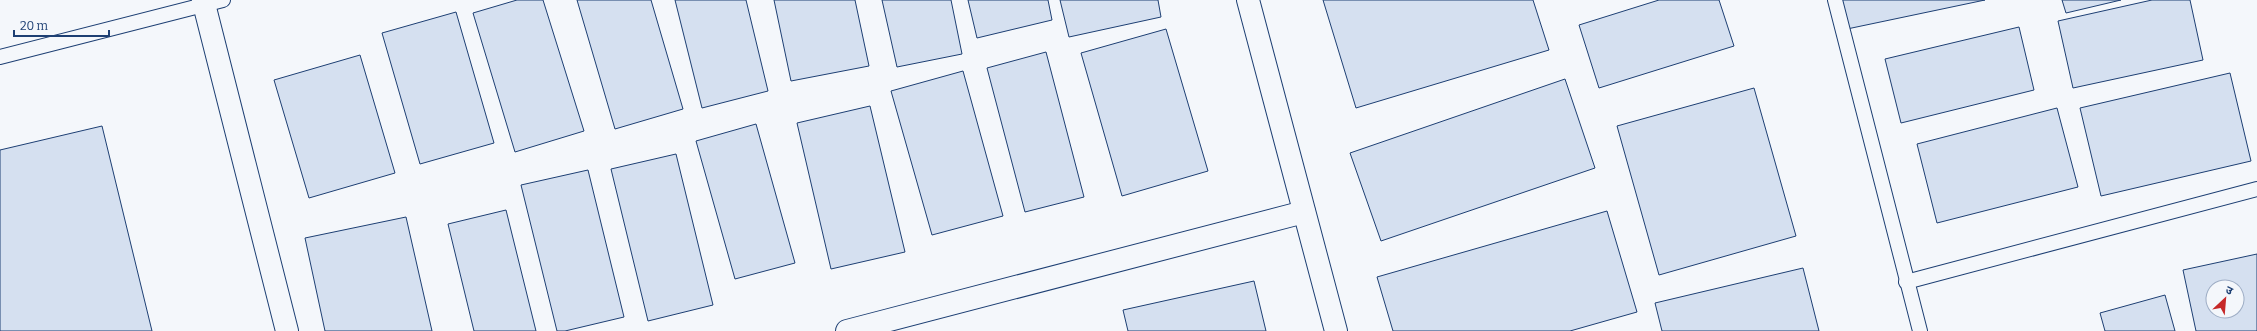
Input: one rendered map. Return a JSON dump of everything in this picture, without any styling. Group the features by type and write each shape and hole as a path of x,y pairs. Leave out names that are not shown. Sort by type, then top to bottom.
{"street":[{"path":"1248,0 1336,331"},
{"path":"210,2 287,331"},
{"path":"847,331 1304,212"}],"lane":[{"path":"1835,0 1906,282 1920,331"},
{"path":"0,57 210,2"},
{"path":"1906,282 2257,189"}],"building":[{"path":"517,0 543,0 584,131 515,152 473,13"},
{"path":"577,0 651,0 683,109 615,129"},
{"path":"675,0 746,0 768,91 702,108"},
{"path":"774,0 855,0 869,66 791,81"},
{"path":"882,0 951,0 962,54 897,67"},
{"path":"968,0 1048,0 1052,20 977,38"},
{"path":"1060,0 1158,0 1161,17 1069,37"},
{"path":"1323,0 1533,0 1549,50 1356,108"},
{"path":"1659,0 1719,0 1734,46 1599,88 1579,25"},
{"path":"1841,0 1985,0 1847,29"},
{"path":"2062,0 2121,0 2066,13"},
{"path":"2152,0 2190,0 2203,60 2073,88 2058,21"},
{"path":"456,12 494,143 420,164 382,33"},
{"path":"2019,27 2034,90 1901,123 1885,59"},
{"path":"1166,29 1208,171 1122,196 1081,53"},
{"path":"1046,52 1084,197 1025,212 987,68"},
{"path":"360,55 395,173 309,198 274,80"},
{"path":"963,71 1003,216 932,235 891,91"},
{"path":"2230,73 2251,161 2101,196 2080,108"},
{"path":"1565,79 1595,168 1381,241 1350,153"},
{"path":"1754,88 1796,236 1659,275 1617,126"},
{"path":"870,106 905,252 831,269 797,123"},
{"path":"2057,108 2078,187 1937,223 1917,144"},
{"path":"756,124 795,263 735,279 696,141"},
{"path":"102,126 152,331 0,331 0,150"},
{"path":"676,154 713,305 648,321 611,169"},
{"path":"588,170 624,317 565,331 557,331 521,185"},
{"path":"506,210 536,331 474,331 448,224"},
{"path":"1607,211 1637,312 1570,331 1393,331 1377,277"},
{"path":"406,217 432,331 325,331 305,238"},
{"path":"2257,254 2257,331 2196,331 2183,270"},
{"path":"1803,268 1819,331 1662,331 1655,303"},
{"path":"1254,281 1266,331 1128,331 1123,310"},
{"path":"2165,295 2175,331 2105,331 2100,313"}]}
